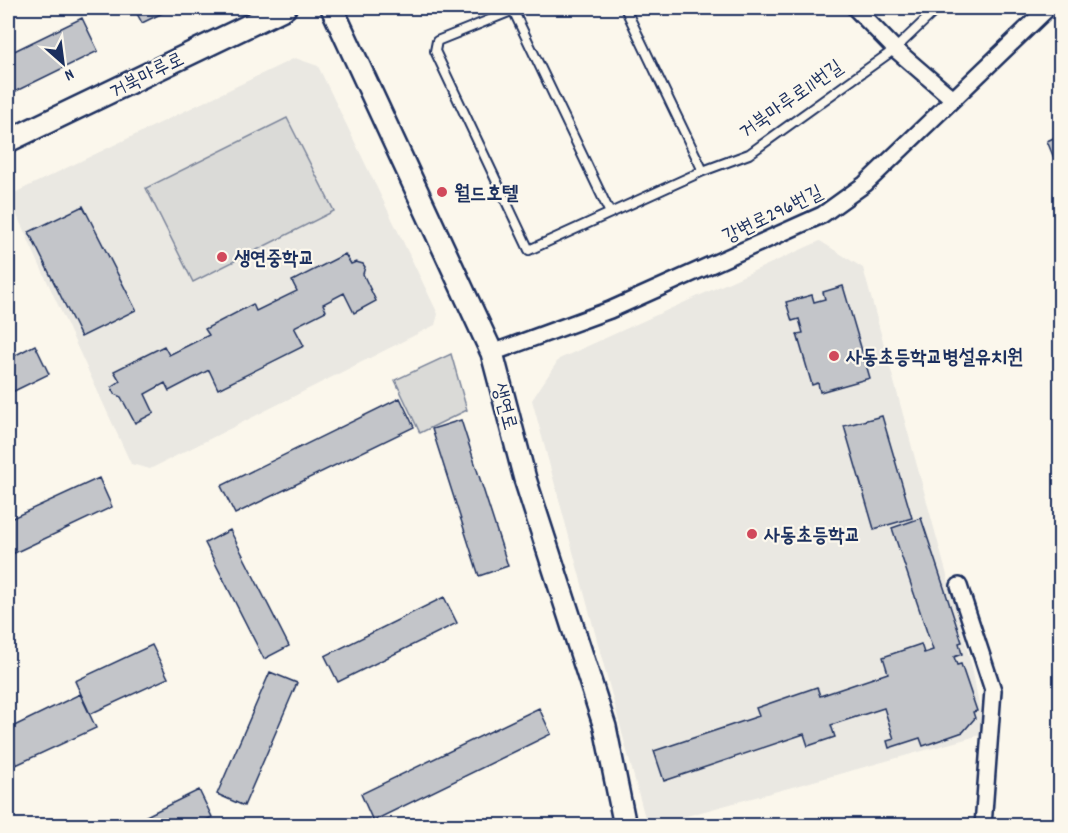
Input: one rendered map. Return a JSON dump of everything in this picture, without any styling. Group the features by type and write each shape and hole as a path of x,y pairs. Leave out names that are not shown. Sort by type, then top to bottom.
{"street":[{"name":"거북마루로","path":"8,141 285,8"},
{"name":"생연로","path":"332,8 492,353 525,479 605,727 625,825"},
{"path":"855,8 895,49 953,99"},
{"name":"강변로296번길","path":"492,353 610,310 822,215 865,183 1048,8"},
{"path":"959,586 993,690 983,825"}],"lane":[{"path":"610,213 516,9 437,42 435,51 529,250 703,171 625,8"},
{"name":"거북마루로11번길","path":"703,171 749,154 895,49 939,8"}],"shaded area":[{"name":"생연중학교","path":"295,58 318,66 438,314 435,325 150,469 131,464 8,196"},
{"path":"287,118 334,211 193,282 146,188"},
{"name":"사동초등학교","path":"820,241 863,268 972,667 984,734 654,825 647,825 532,400 559,359"},
{"path":"451,354 467,410 420,433 395,380"}],"building":[{"path":"134,8 173,8 142,23"},
{"path":"82,18 98,51 8,95 8,54"},
{"path":"1060,135 1060,173 1047,141"},
{"path":"83,206 136,310 81,337 29,232"},
{"path":"345,254 351,264 356,262 365,267 363,274 376,301 354,313 344,293 323,304 326,311 294,327 304,346 218,389 209,370 169,391 165,383 145,394 154,413 135,423 121,397 114,394 112,387 120,381 114,371 164,346 169,355 209,335 205,329 253,304 256,311 297,291 292,281"},
{"name":"사동초등학교병설유치원","path":"843,286 870,378 820,392 818,383 812,385 797,334 803,333 799,319 792,321 786,302 812,295 814,302 825,299 823,292"},
{"path":"35,345 49,374 8,394 8,359"},
{"path":"400,398 414,427 235,514 221,486"},
{"path":"882,416 912,518 874,529 844,426"},
{"path":"461,420 508,566 479,576 432,429"},
{"path":"99,478 112,507 8,556 8,520"},
{"path":"921,518 962,642 959,643 962,654 954,657 957,665 961,664 977,711 973,712 975,718 963,732 923,746 920,738 889,748 887,741 894,739 884,708 831,725 835,737 808,746 804,734 664,781 654,751 759,716 756,708 817,687 820,696 888,673 883,657 921,644 924,653 933,650 892,528"},
{"path":"230,530 289,646 264,659 205,543"},
{"path":"444,597 457,623 338,682 325,656"},
{"path":"152,645 168,678 90,714 75,681"},
{"path":"270,672 297,683 244,806 217,794"},
{"path":"80,694 96,728 16,765 8,746 8,729"},
{"path":"539,708 551,734 373,821 361,794"},
{"path":"199,790 212,817 195,826 126,826"}],"place":[{"name":"월드호텔","path":"442,192"},
{"name":"생연중학교","path":"222,257"},
{"name":"사동초등학교병설유치원","path":"834,356"},
{"name":"사동초등학교","path":"752,534"}]}
